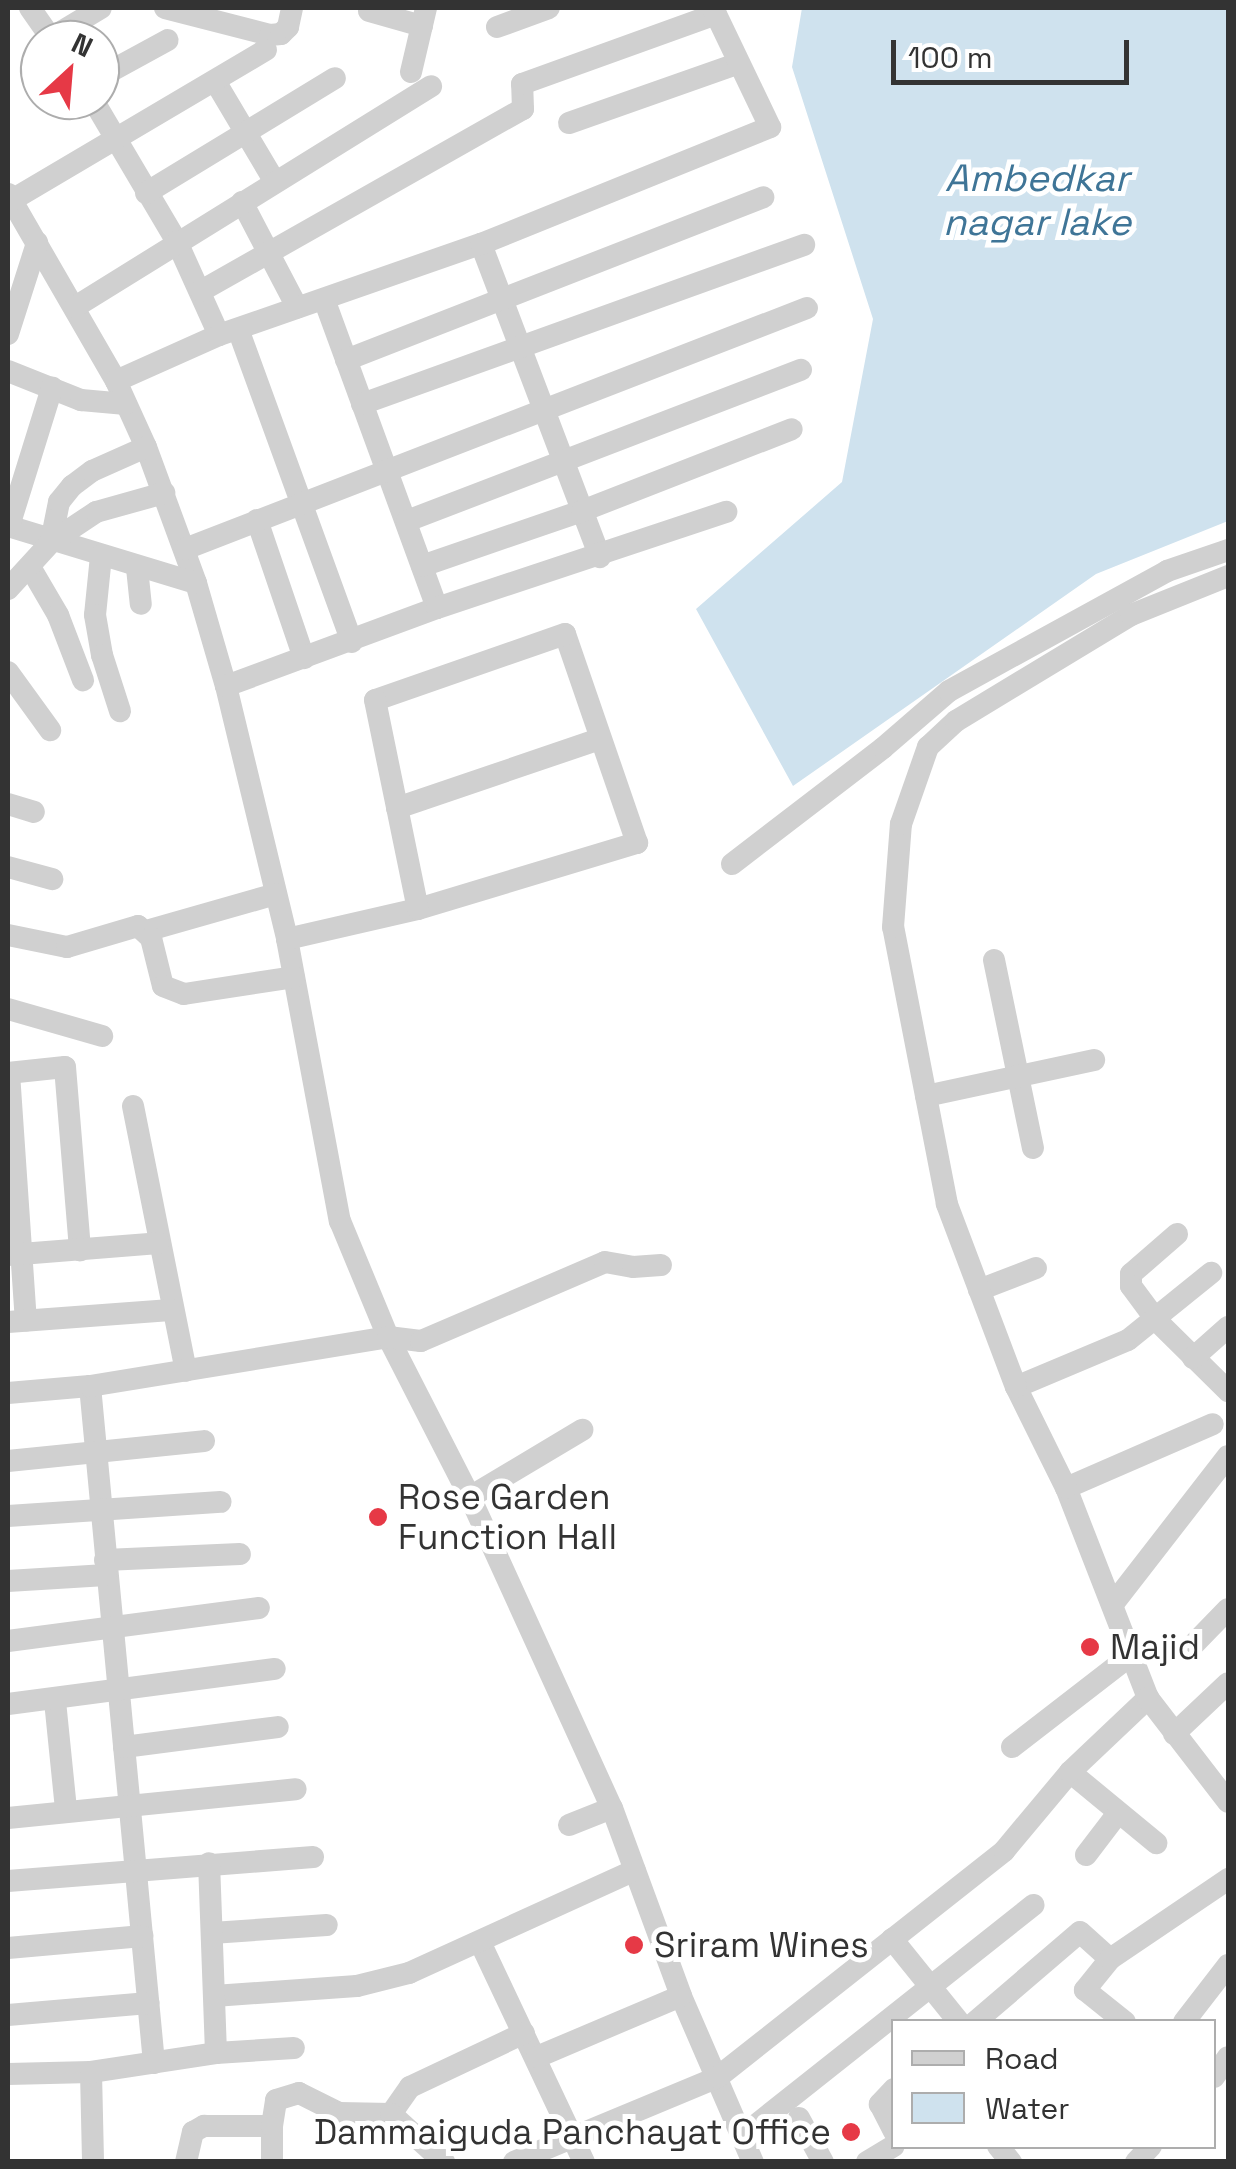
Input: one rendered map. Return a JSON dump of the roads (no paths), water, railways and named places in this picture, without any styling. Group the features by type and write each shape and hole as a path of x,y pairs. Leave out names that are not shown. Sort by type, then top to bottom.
{"street":[{"path":"165,8 270,35 281,34 288,27 292,8"},
{"path":"497,28 549,8"},
{"path":"369,11 424,17 411,72"},
{"path":"116,381 228,332 480,244 770,127 714,11 522,84 522,109 202,292"},
{"path":"120,66 168,40"},
{"path":"266,50 10,197 116,381 146,447 196,583 226,686 287,939 340,1221 388,1338 470,1497 612,1808 682,1996 753,2162"},
{"path":"569,123 738,64"},
{"path":"146,193 335,78"},
{"path":"216,81 276,182"},
{"path":"75,307 431,86"},
{"path":"105,120 228,332 304,503 352,642"},
{"path":"346,360 763,197"},
{"path":"242,202 297,307"},
{"path":"8,334 37,243"},
{"path":"480,244 600,557"},
{"path":"362,404 804,245"},
{"path":"324,299 437,608"},
{"path":"184,548 807,308"},
{"path":"407,521 561,458 802,370"},
{"path":"8,371 100,404 126,404"},
{"path":"52,388 8,526 196,583"},
{"path":"422,566 582,511 792,429"},
{"path":"52,542 59,502 72,486 92,470 146,447"},
{"path":"8,590 52,542 96,512 164,493"},
{"path":"226,686 437,608 726,512"},
{"path":"258,520 304,658"},
{"path":"732,864 949,691 1167,572 1228,550"},
{"path":"100,556 96,615 102,655 120,710"},
{"path":"30,567 58,615 83,680"},
{"path":"137,568 142,604"},
{"path":"1228,576 1131,615 956,721 928,747 900,824 893,928 947,1204 1016,1387 1066,1488 1148,1698 1228,1802"},
{"path":"287,939 418,909 638,842 565,634 374,700 418,909"},
{"path":"8,672 50,730"},
{"path":"397,808 600,740"},
{"path":"8,804 34,812"},
{"path":"8,868 52,879"},
{"path":"8,935 68,947 130,926 146,930 276,894"},
{"path":"146,930 159,978 172,992 294,977"},
{"path":"994,960 1032,1148"},
{"path":"8,1009 102,1036"},
{"path":"926,1096 1094,1060"},
{"path":"80,1250 65,1067 8,1073 17,1321 171,1310"},
{"path":"133,1106 186,1371"},
{"path":"1177,1234 1131,1274 1130,1281 1157,1320 1228,1391"},
{"path":"15,1255 160,1244"},
{"path":"8,1393 90,1386 388,1338 421,1342 605,1262 633,1267 661,1265"},
{"path":"979,1290 1036,1268"},
{"path":"1016,1387 1128,1340 1211,1273"},
{"path":"1192,1358 1228,1329"},
{"path":"90,1386 154,2063"},
{"path":"1066,1488 1213,1424"},
{"path":"470,1497 582,1430"},
{"path":"8,1461 204,1441"},
{"path":"1113,1604 1228,1456"},
{"path":"8,1516 221,1502"},
{"path":"8,1581 240,1554"},
{"path":"8,1641 258,1608"},
{"path":"1195,1644 1228,1609"},
{"path":"1012,1748 1131,1655"},
{"path":"8,1704 55,1701 275,1669"},
{"path":"1174,1734 1224,1695"},
{"path":"522,2160 718,2077 1004,1851 1070,1772 1148,1698"},
{"path":"55,1701 66,1810"},
{"path":"124,1746 278,1727"},
{"path":"1070,1772 1156,1843"},
{"path":"8,1807 8,1818 296,1789"},
{"path":"569,1825 612,1808"},
{"path":"1086,1855 1118,1813"},
{"path":"8,1880 313,1857"},
{"path":"209,1863 216,2053"},
{"path":"214,1996 357,1986 409,1972 636,1870"},
{"path":"1109,2017 1084,1990 1110,1960 1228,1879"},
{"path":"742,2136 928,1984 1032,1906"},
{"path":"212,1933 327,1925"},
{"path":"978,2019 1080,1932 1110,1960"},
{"path":"8,1948 142,1936"},
{"path":"892,1940 957,2019"},
{"path":"480,1942 576,2138 584,2162"},
{"path":"1186,2019 1228,1965"},
{"path":"537,2057 682,1996"},
{"path":"8,2015 148,2003"},
{"path":"391,2114 410,2086 524,2033"},
{"path":"8,2074 91,2072 216,2053 294,2048"},
{"path":"91,2072 92,2162"},
{"path":"891,2092 880,2104 891,2126"},
{"path":"272,2162 276,2100 299,2093 339,2113 391,2114 444,2162"},
{"path":"799,2118 823,2162"},
{"path":"186,2162 192,2132 204,2126 272,2126"},
{"path":"867,2162 891,2148"}],"water":[{"name":"Ambedkar nagar lake","path":"802,8 1228,8 1228,521 1096,574 793,786 696,609 842,482 873,319 792,67"}],"place":[{"name":"Rose Garden Function Hall","path":"378,1517"},
{"name":"Majid","path":"1090,1647"},
{"name":"Sriram Wines","path":"634,1945"},
{"name":"Dammaiguda Panchayat Office","path":"851,2132"}]}
